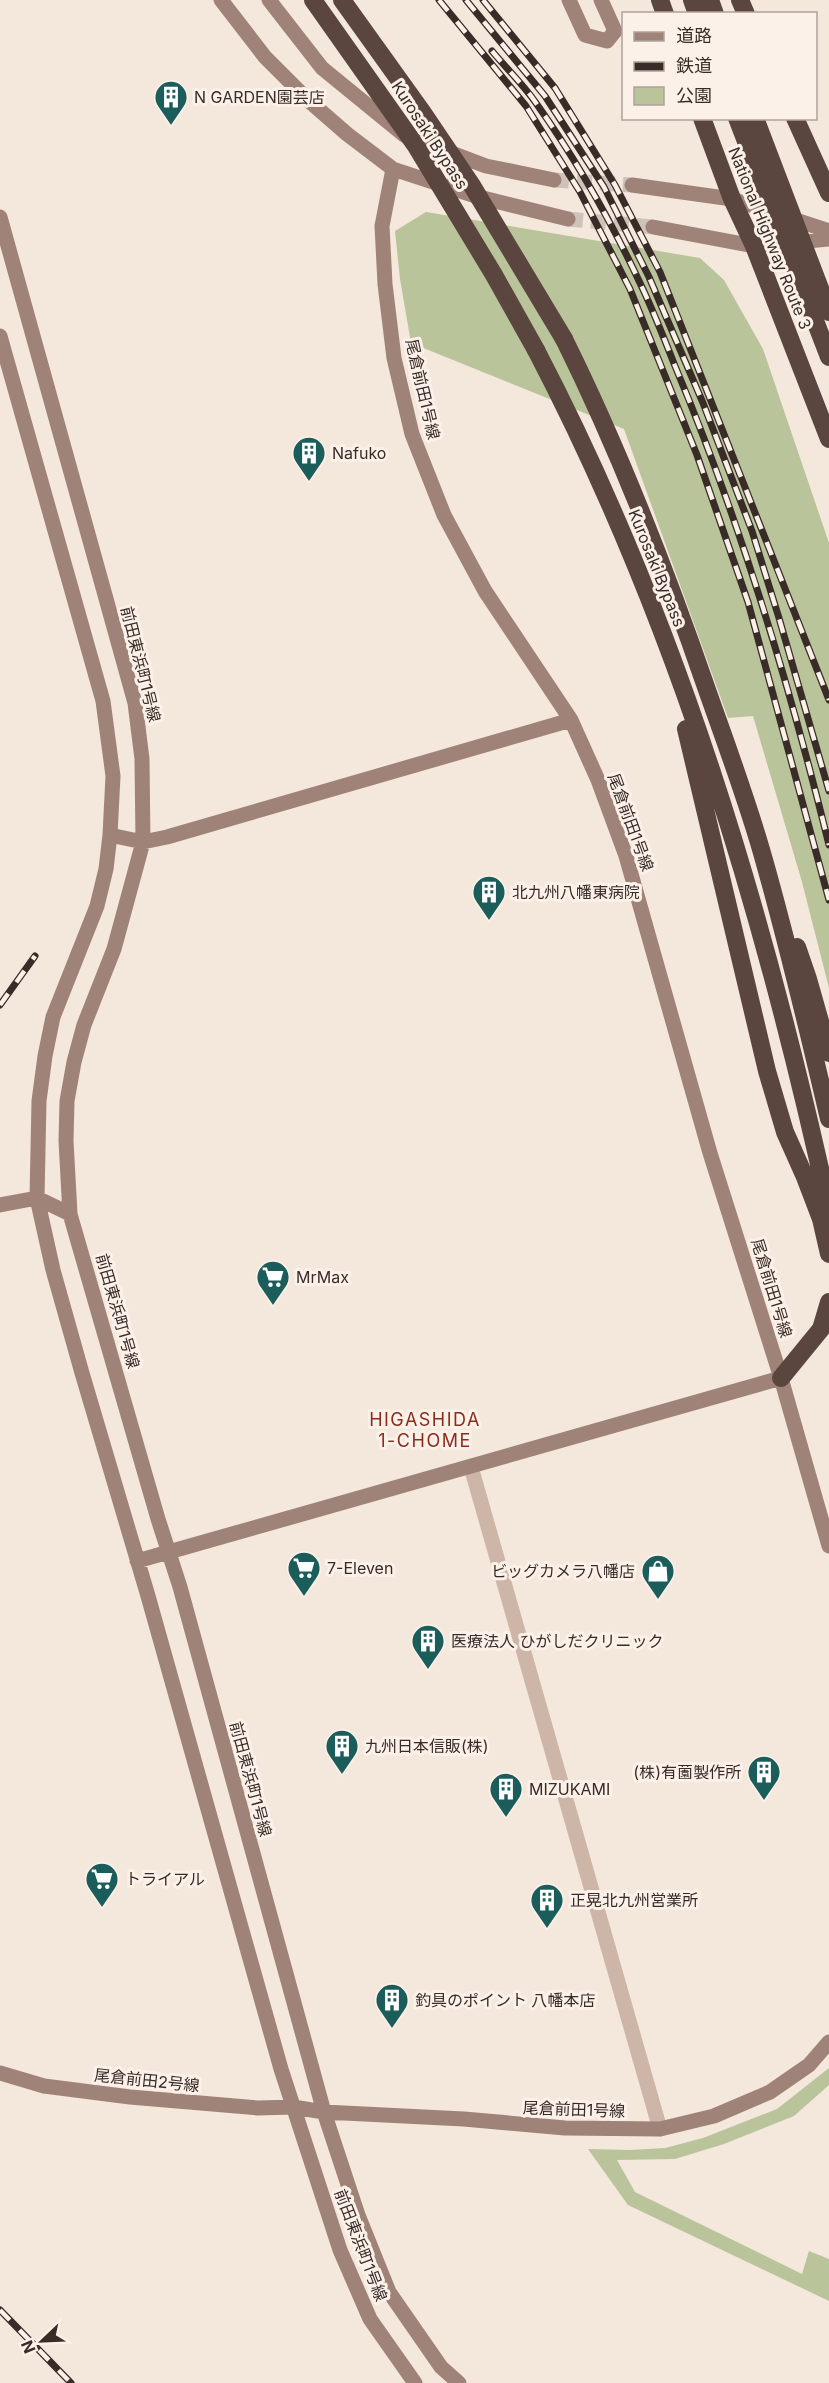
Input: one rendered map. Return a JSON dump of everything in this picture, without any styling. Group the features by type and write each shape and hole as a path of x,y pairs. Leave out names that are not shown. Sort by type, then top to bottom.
{"highway":[{"name":"Kurosaki Bypass","path":"313,0 416,146 494,275 536,350 598,475 649,597 723,804 755,908 829,1209"},
{"name":"Kurosaki Bypass","path":"342,0 471,184 564,339 621,461 669,580 764,858 829,1119"},
{"name":"National Highway Route 3","path":"703,120 732,199 754,246 829,439"},
{"path":"739,120 829,357"},
{"path":"756,120 829,312"},
{"path":"796,120 829,193"},
{"path":"649,597 690,742 767,1071 785,1132 820,1219 829,1254"},
{"path":"764,858 808,979 829,1053"},
{"path":"781,1378 821,1329 829,1302"}],"street":[{"path":"221,0 265,57 308,100 347,134 393,169 475,196 568,219"},
{"path":"269,0 322,68 404,135 486,166 554,180"},
{"path":"569,0 585,35 607,41 615,32 601,0"},
{"name":"尾倉前田1号線","path":"393,169 382,226 385,284 394,358 412,434 444,515 485,591 571,720 598,780 626,856 710,1153 781,1378 829,1546"},
{"path":"632,184 732,199 829,231"},
{"name":"前田東浜町1号線","path":"0,217 135,703 142,759 143,842 114,950 84,1025 74,1062 68,1101 66,1141 70,1214 180,1587 324,2112 358,2215 389,2292 441,2367 459,2383"},
{"path":"653,227 754,246 829,239"},
{"name":"前田東浜町1号線","path":"0,336 103,701 112,776 110,835 106,869 97,906 53,1017 45,1056 39,1101 36,1198 57,1282 293,2107 340,2250 370,2319 415,2383"},
{"path":"110,835 143,842 167,837 571,720"},
{"path":"0,1205 36,1198 70,1214"},
{"path":"137,1561 781,1378"},
{"path":"471,1467 660,2130"},
{"name":"尾倉前田1号線","path":"293,2107 324,2112 464,2119 565,2128 660,2130 697,2122 770,2092 809,2065 829,2042"},
{"name":"尾倉前田2号線","path":"0,2073 44,2086 118,2096 258,2108 293,2107"}],"green space":[{"path":"426,212 700,258 724,280 763,349 829,543 829,988 802,882 753,716 728,718 624,429 411,343 400,279 395,231"},
{"path":"829,2068 829,2085 794,2116 724,2144 675,2159 617,2160 635,2192 802,2274 809,2251 829,2259 829,2301 628,2205 588,2149 665,2148 703,2138 777,2109"}],"tunnel":[{"path":"554,180 632,185"},
{"path":"568,219 653,227"}],"railway":[{"path":"439,0 526,106 580,192 630,289 697,455 748,602 829,900"},
{"path":"466,0 545,96 604,187 649,277 703,403 752,531 829,791"},
{"path":"483,0 555,88 615,185 660,272 829,700"},
{"path":"492,51 531,96 592,190 654,314 699,424 742,543 780,663 829,845"},
{"path":"0,1005 35,956"},
{"path":"0,2310 71,2383"}],"place":[{"name":"N GARDEN園芸店","path":"171,126"},
{"name":"Nafuko","path":"309,482"},
{"name":"北九州八幡東病院","path":"489,921"},
{"name":"MrMax","path":"273,1306"},
{"name":"7-Eleven","path":"304,1597"},
{"name":"ビッグカメラ八幡店","path":"658,1600"},
{"name":"医療法人 ひがしだクリニック","path":"428,1670"},
{"name":"九州日本信販(株)","path":"342,1775"},
{"name":"(株)有薗製作所","path":"764,1801"},
{"name":"MIZUKAMI","path":"506,1818"},
{"name":"トライアル","path":"102,1908"},
{"name":"正晃北九州営業所","path":"547,1929"},
{"name":"釣具のポイント 八幡本店","path":"392,2029"}],"district":[{"name":"HIGASHIDA 1-CHOME","path":"425,1429"}]}
